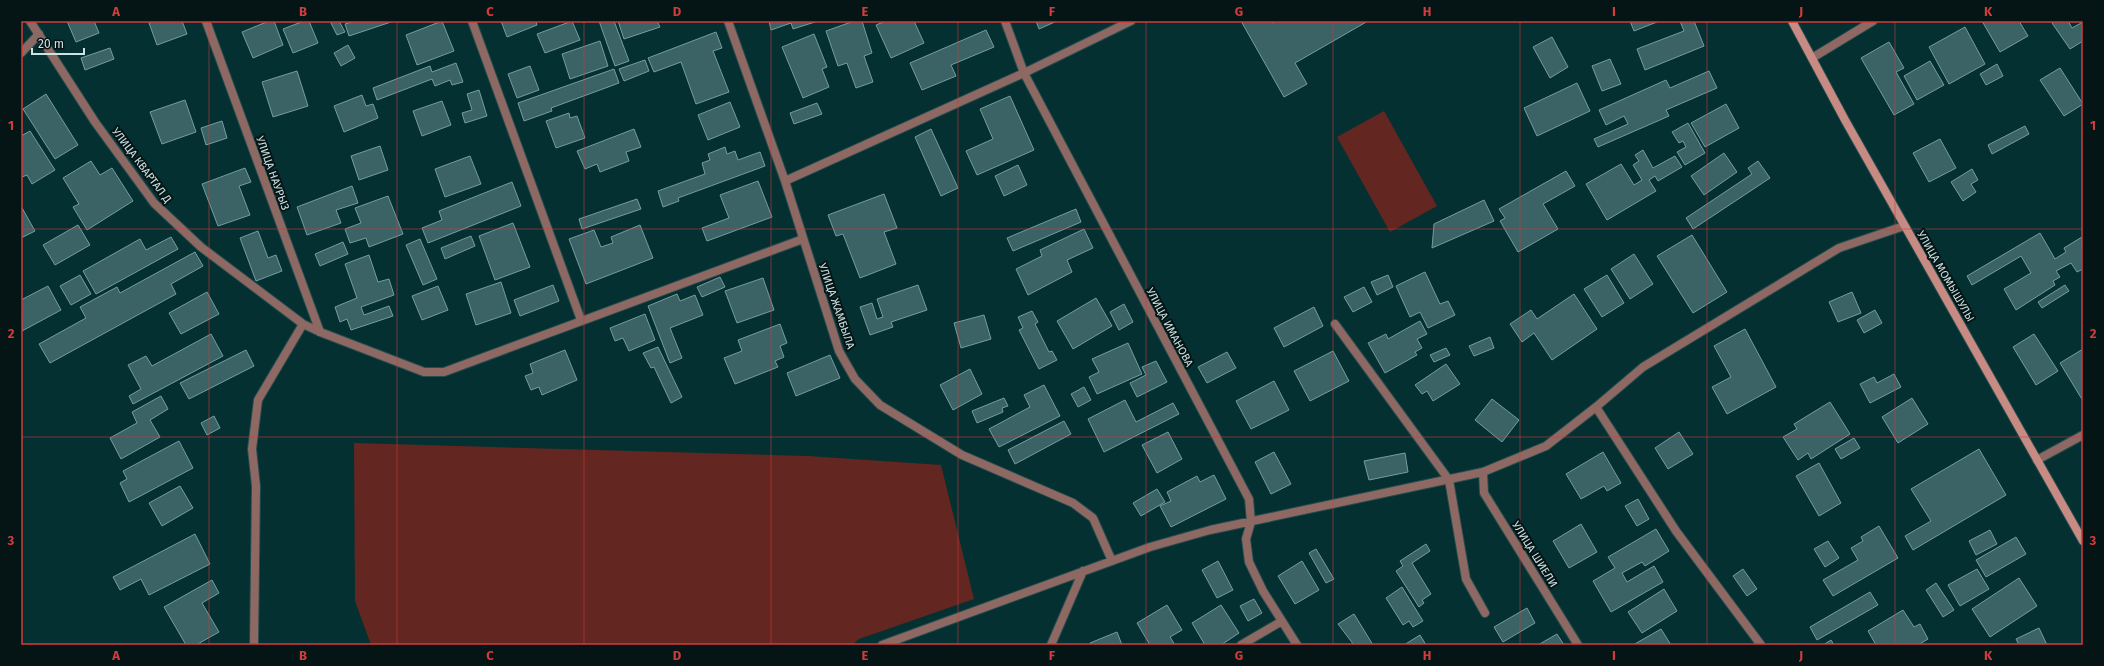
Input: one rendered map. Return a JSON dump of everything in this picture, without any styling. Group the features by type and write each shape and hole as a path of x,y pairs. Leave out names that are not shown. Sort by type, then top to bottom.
{"street":[{"name":"УЛИЦА КВАРТАЛ Д","path":"30,21 95,122 154,203 201,247 303,324 424,372 444,372 803,239"},
{"name":"УЛИЦА НАУРЫЗ","path":"206,21 320,332"},
{"path":"472,21 581,320"},
{"name":"УЛИЦА ЖАМБЫЛА","path":"728,21 785,181 839,351 855,379 880,405 962,455 1073,503 1093,518 1112,561"},
{"name":"УЛИЦА ИМАНОВА","path":"1005,21 1024,73 1249,499 1251,522 1246,540 1249,562 1263,591 1297,645"},
{"path":"785,181 1024,73 1131,21"},
{"name":"УЛИЦА МОМЫШУЛЫ","path":"1792,21 1904,226 2083,541"},
{"path":"1812,58 1873,21"},
{"path":"21,53 39,34"},
{"path":"882,645 1083,571 1180,539 1251,522 1483,472 1546,446 1596,407 1643,367 1839,248 1904,226"},
{"path":"254,645 256,486 252,449 258,400 303,324"},
{"path":"1335,324 1449,480 1466,579 1485,613"},
{"path":"1596,407 1676,531 1761,645"},
{"path":"2037,460 2083,436"},
{"name":"УЛИЦА ШИЕЛИ","path":"1483,472 1484,493 1578,645"},
{"path":"1051,645 1083,571"},
{"path":"1241,645 1282,621"}],"shaded area":[{"path":"1384,111 1437,206 1390,232 1337,137"},
{"path":"354,443 808,456 941,465 974,599 859,639 852,645 371,645 355,601"}],"building":[{"path":"67,21 94,21 99,33 76,42"},
{"path":"155,21 182,21 187,34 157,45 149,23"},
{"path":"269,21 274,21 283,45 253,58 242,32"},
{"path":"304,21 309,21 318,43 293,53 283,29"},
{"path":"330,21 339,21 345,32 337,35"},
{"path":"355,21 394,21 349,36 345,24"},
{"path":"442,21 454,51 417,65 406,35"},
{"path":"501,21 536,21 537,25 507,37"},
{"path":"572,21 580,40 545,53 537,34"},
{"path":"599,21 614,21 629,61 615,66"},
{"path":"618,21 657,21 660,27 624,39"},
{"path":"769,21 818,21 793,29 791,23 771,30"},
{"path":"854,21 862,21 872,53 864,56 873,82 856,88 847,63 838,66 826,31"},
{"path":"886,21 914,21 924,43 891,58 876,25"},
{"path":"1036,21 1057,21 1039,29"},
{"path":"1241,21 1272,21 1273,23 1276,21 1368,21 1295,63 1307,84 1284,97"},
{"path":"1630,21 1657,21 1657,22 1634,31"},
{"path":"1680,21 1694,21 1704,46 1645,70 1637,49 1684,31"},
{"path":"1982,21 2019,21 2028,36 2000,52"},
{"path":"2055,21 2068,21 2072,28 2083,22 2083,41 2070,49 2052,23"},
{"path":"1965,27 1985,64 1949,84 1929,47"},
{"path":"986,30 994,47 951,65 956,76 922,90 910,63"},
{"path":"716,32 722,48 713,51 729,92 696,104 681,62 654,72 648,58"},
{"path":"814,34 827,67 822,69 829,87 803,98 782,47"},
{"path":"1552,37 1568,67 1550,78 1533,47"},
{"path":"600,41 608,66 570,79 562,54"},
{"path":"1889,42 1904,68 1896,72 1914,104 1894,115 1861,58"},
{"path":"348,45 355,58 341,66 334,53"},
{"path":"110,48 114,59 85,70 81,58"},
{"path":"1610,59 1621,84 1602,91 1592,66"},
{"path":"645,60 649,71 624,81 619,69"},
{"path":"1930,61 1944,85 1917,100 1904,76"},
{"path":"456,63 463,82 452,85 450,80 435,86 432,79 377,100 373,88 430,66 432,72"},
{"path":"1997,64 2003,76 1986,85 1980,74"},
{"path":"530,66 539,90 517,98 508,74"},
{"path":"2060,68 2083,104 2064,116 2040,80"},
{"path":"614,69 619,83 551,108 552,111 524,121 518,103"},
{"path":"297,71 308,106 273,117 262,82"},
{"path":"1709,71 1717,88 1666,110 1669,116 1598,147 1594,139 1628,124 1624,116 1606,125 1599,110 1666,80 1670,88"},
{"path":"1577,83 1590,111 1537,136 1524,108"},
{"path":"479,90 487,116 465,123 462,113 472,110 467,94"},
{"path":"46,94 78,145 55,159 23,109"},
{"path":"362,95 366,106 373,104 378,118 344,132 334,106"},
{"path":"1010,96 1034,150 977,175 966,151 993,139 980,109"},
{"path":"185,100 196,132 162,144 150,112"},
{"path":"442,101 451,125 422,136 413,111"},
{"path":"730,102 740,127 708,140 698,115"},
{"path":"817,103 822,114 794,124 790,113"},
{"path":"1726,104 1739,128 1705,147 1691,123"},
{"path":"569,113 570,118 577,116 585,138 556,148 546,121"},
{"path":"222,121 227,138 206,145 201,128"},
{"path":"1688,123 1705,153 1685,165 1677,152 1686,147 1683,141 1679,143 1672,132"},
{"path":"2025,126 2029,134 1992,154 1988,145"},
{"path":"634,129 641,147 626,152 629,161 600,172 597,164 585,169 577,151"},
{"path":"931,129 958,188 941,196 915,137"},
{"path":"30,131 55,170 32,184 27,175 21,176 21,136"},
{"path":"1940,139 1956,168 1929,182 1913,153"},
{"path":"380,146 388,170 359,180 351,156"},
{"path":"725,147 727,154 735,151 738,160 760,152 765,166 678,198 679,201 663,207 658,191 705,174 702,163 710,160 708,154"},
{"path":"1643,150 1653,168 1675,156 1682,167 1658,181 1655,176 1649,180 1656,191 1607,220 1586,184 1621,164 1634,185 1642,180 1633,165 1639,161 1635,155"},
{"path":"1724,153 1737,172 1704,195 1691,176"},
{"path":"470,156 481,184 445,197 435,169"},
{"path":"91,161 100,175 112,168 133,201 87,230 73,207 79,204 63,178"},
{"path":"1758,161 1770,178 1693,229 1686,218 1752,174 1748,168"},
{"path":"1018,165 1027,185 1004,196 995,176"},
{"path":"245,168 251,182 239,186 250,215 218,226 202,184"},
{"path":"1972,169 1978,180 1971,184 1976,192 1963,201 1951,182"},
{"path":"1566,171 1575,186 1543,204 1558,229 1518,252 1500,221 1505,218 1499,209"},
{"path":"758,181 772,217 707,241 702,228 729,218 720,195"},
{"path":"512,182 521,206 428,243 422,228 442,220 439,211"},
{"path":"352,186 358,203 336,210 341,223 307,235 297,207"},
{"path":"884,194 897,228 884,232 896,264 860,278 843,234 836,236 828,215"},
{"path":"388,196 403,234 369,247 366,238 350,243 345,229 361,223 355,208"},
{"path":"637,199 641,209 582,229 579,219"},
{"path":"1484,200 1494,221 1432,248 1434,224"},
{"path":"21,206 35,231 21,238"},
{"path":"1076,209 1081,222 1013,251 1007,238"},
{"path":"513,223 530,267 495,280 479,236"},
{"path":"78,225 90,245 55,265 43,245"},
{"path":"640,225 653,258 586,284 569,239 594,230 601,247 613,243 611,237"},
{"path":"1084,229 1093,248 1067,260 1072,272 1028,295 1016,269 1042,256 1040,250"},
{"path":"258,231 268,258 276,255 282,271 256,281 240,238"},
{"path":"2040,233 2055,259 2066,252 2064,248 2082,237 2083,269 2077,272 2071,263 2056,271 2060,277 2053,281 2055,285 2016,310 2004,289 2031,273 2021,256 1972,285 1967,276"},
{"path":"1692,235 1727,292 1693,313 1657,256"},
{"path":"471,236 475,246 445,259 441,248"},
{"path":"171,237 178,249 96,294 83,271 140,239 146,250"},
{"path":"420,239 437,279 423,285 406,245"},
{"path":"343,242 348,254 320,266 315,254"},
{"path":"195,252 203,266 171,284 176,294 50,363 39,344 86,318 80,307 117,287 120,293"},
{"path":"1634,254 1653,284 1630,299 1611,269"},
{"path":"369,255 378,282 389,279 394,295 361,307 364,315 389,306 393,316 351,330 347,319 340,322 335,307 357,298 345,264"},
{"path":"1425,272 1440,304 1448,301 1455,315 1428,328 1420,312 1410,317 1396,286"},
{"path":"80,275 91,294 71,305 60,286"},
{"path":"1388,275 1393,287 1377,295 1371,282"},
{"path":"1607,275 1624,303 1602,317 1584,289"},
{"path":"720,277 725,287 702,297 697,287"},
{"path":"763,278 774,310 737,323 725,291"},
{"path":"501,282 511,313 476,325 466,294"},
{"path":"553,285 559,301 520,316 514,300"},
{"path":"918,285 927,310 891,322 893,327 870,335 860,307 872,303 877,319 883,317 877,299"},
{"path":"2065,285 2069,291 2042,308 2038,302"},
{"path":"48,286 61,310 22,331 21,300"},
{"path":"438,286 448,310 422,320 412,296"},
{"path":"1364,287 1372,302 1353,312 1344,297"},
{"path":"207,292 219,314 181,334 169,313"},
{"path":"1852,292 1861,313 1838,322 1829,302"},
{"path":"677,294 680,301 695,295 703,315 670,328 682,358 670,363 648,306"},
{"path":"1574,294 1597,329 1552,360 1534,333 1522,342 1510,324 1531,310 1537,319"},
{"path":"1096,298 1112,326 1073,349 1057,321"},
{"path":"1124,304 1133,322 1119,330 1110,312"},
{"path":"1314,307 1323,326 1284,347 1274,328"},
{"path":"1875,310 1882,323 1864,333 1857,320"},
{"path":"1032,311 1038,322 1035,324 1049,352 1052,351 1057,360 1039,369 1019,330 1023,328 1018,317"},
{"path":"645,314 655,340 629,351 623,338 615,341 610,328"},
{"path":"984,315 991,339 961,348 954,323"},
{"path":"1420,321 1427,334 1417,339 1422,348 1415,352 1417,355 1385,373 1368,343 1386,334 1388,339"},
{"path":"780,324 787,343 780,346 784,357 775,361 778,367 735,384 724,358 742,351 738,340"},
{"path":"1745,329 1776,387 1727,414 1712,387 1731,377 1714,346"},
{"path":"211,334 223,356 133,404 129,396 141,389 128,365 146,356 152,366"},
{"path":"2034,334 2058,371 2036,385 2013,347"},
{"path":"1490,337 1494,348 1474,356 1469,346"},
{"path":"1128,343 1142,374 1097,394 1089,377 1099,372 1092,359"},
{"path":"658,347 682,397 671,403 654,367 651,368 643,353"},
{"path":"1446,348 1450,355 1434,362 1430,355"},
{"path":"2083,349 2083,401 2060,363"},
{"path":"246,350 254,366 189,399 180,383"},
{"path":"565,350 577,380 542,395 539,387 531,390 525,376 533,373 530,364"},
{"path":"1333,351 1349,381 1310,401 1294,371"},
{"path":"1227,352 1236,368 1207,383 1198,367"},
{"path":"830,355 840,378 796,396 787,373"},
{"path":"1156,361 1167,382 1137,397 1130,383 1146,375 1142,367"},
{"path":"1446,364 1460,384 1433,401 1427,391 1422,394 1415,385"},
{"path":"970,369 982,394 953,410 940,385"},
{"path":"1894,374 1901,387 1870,403 1860,384 1874,377 1877,383"},
{"path":"1274,381 1289,410 1251,429 1236,401"},
{"path":"1044,385 1060,416 999,447 989,429 1030,407 1024,395"},
{"path":"1084,387 1091,400 1078,407 1071,394"},
{"path":"161,396 168,409 150,420 160,437 121,459 110,438 137,423 132,412"},
{"path":"1004,398 1008,406 1002,408 1003,412 977,423 972,411"},
{"path":"1912,398 1928,424 1898,443 1882,417"},
{"path":"1492,399 1519,420 1502,442 1475,420"},
{"path":"1125,400 1136,422 1173,403 1179,414 1104,452 1088,419"},
{"path":"1830,402 1850,434 1811,459 1808,453 1798,460 1783,437 1797,429 1794,424"},
{"path":"214,416 220,428 207,435 201,423"},
{"path":"1064,421 1071,434 1015,464 1008,450"},
{"path":"1168,432 1182,459 1157,473 1142,445"},
{"path":"1679,432 1693,454 1668,469 1655,448"},
{"path":"1854,438 1860,448 1841,459 1835,449"},
{"path":"179,441 193,468 129,502 120,483 127,479 123,471"},
{"path":"1979,449 2006,495 1913,550 1905,536 1931,521 1911,489"},
{"path":"1274,452 1291,484 1271,494 1255,462"},
{"path":"1603,452 1621,483 1607,491 1604,486 1581,499 1566,474"},
{"path":"1405,453 1408,472 1369,480 1364,461"},
{"path":"1819,463 1841,503 1819,516 1796,476"},
{"path":"1214,475 1226,499 1171,527 1160,506 1171,501 1167,492 1197,476 1200,482"},
{"path":"180,486 193,508 162,526 149,503"},
{"path":"1157,489 1165,502 1141,516 1133,503"},
{"path":"1638,499 1649,519 1637,526 1625,506"},
{"path":"1581,524 1597,552 1569,568 1553,541"},
{"path":"1879,526 1898,558 1833,596 1823,580 1858,560 1851,548 1863,541 1861,537"},
{"path":"1656,529 1669,551 1645,566 1642,562 1622,573 1627,582 1654,566 1663,582 1611,612 1593,581 1615,568 1608,557"},
{"path":"1990,530 1997,544 1976,555 1969,541"},
{"path":"195,534 210,564 149,595 141,579 120,590 113,577"},
{"path":"2016,537 2026,554 1986,577 1976,560"},
{"path":"1828,541 1839,558 1825,567 1814,549"},
{"path":"1426,544 1430,551 1412,563 1431,594 1422,600 1424,603 1419,607 1396,571 1403,566 1400,561"},
{"path":"1316,549 1334,579 1326,583 1309,553"},
{"path":"1218,561 1233,590 1217,598 1202,570"},
{"path":"1302,561 1319,590 1295,604 1278,576"},
{"path":"1743,569 1757,589 1747,596 1733,576"},
{"path":"1977,569 1989,589 1960,606 1948,585"},
{"path":"2019,578 2037,606 1990,637 1972,609"},
{"path":"212,580 219,593 202,603 219,632 196,645 186,645 164,607"},
{"path":"1936,583 1954,610 1943,617 1926,590"},
{"path":"1402,587 1423,621 1413,627 1409,621 1403,625 1386,598"},
{"path":"1664,589 1677,611 1642,633 1628,612"},
{"path":"1870,592 1878,605 1817,640 1810,627"},
{"path":"1254,599 1262,613 1248,621 1240,606"},
{"path":"1167,605 1182,630 1170,637 1175,645 1150,645 1137,623"},
{"path":"1221,605 1239,633 1221,645 1205,645 1192,623"},
{"path":"1527,608 1535,623 1503,642 1494,627"},
{"path":"1903,610 1914,627 1920,624 1928,639 1918,645 1876,645 1868,631"},
{"path":"1354,614 1373,645 1354,645 1338,624"},
{"path":"2039,628 2047,645 2019,645 2016,639"},
{"path":"1661,629 1671,645 1633,645"},
{"path":"1117,632 1122,645 1091,645 1090,643"},
{"path":"1557,634 1564,645 1538,645"},
{"path":"1420,635 1426,645 1404,645"},
{"path":"1831,640 1834,645 1823,645"}]}
